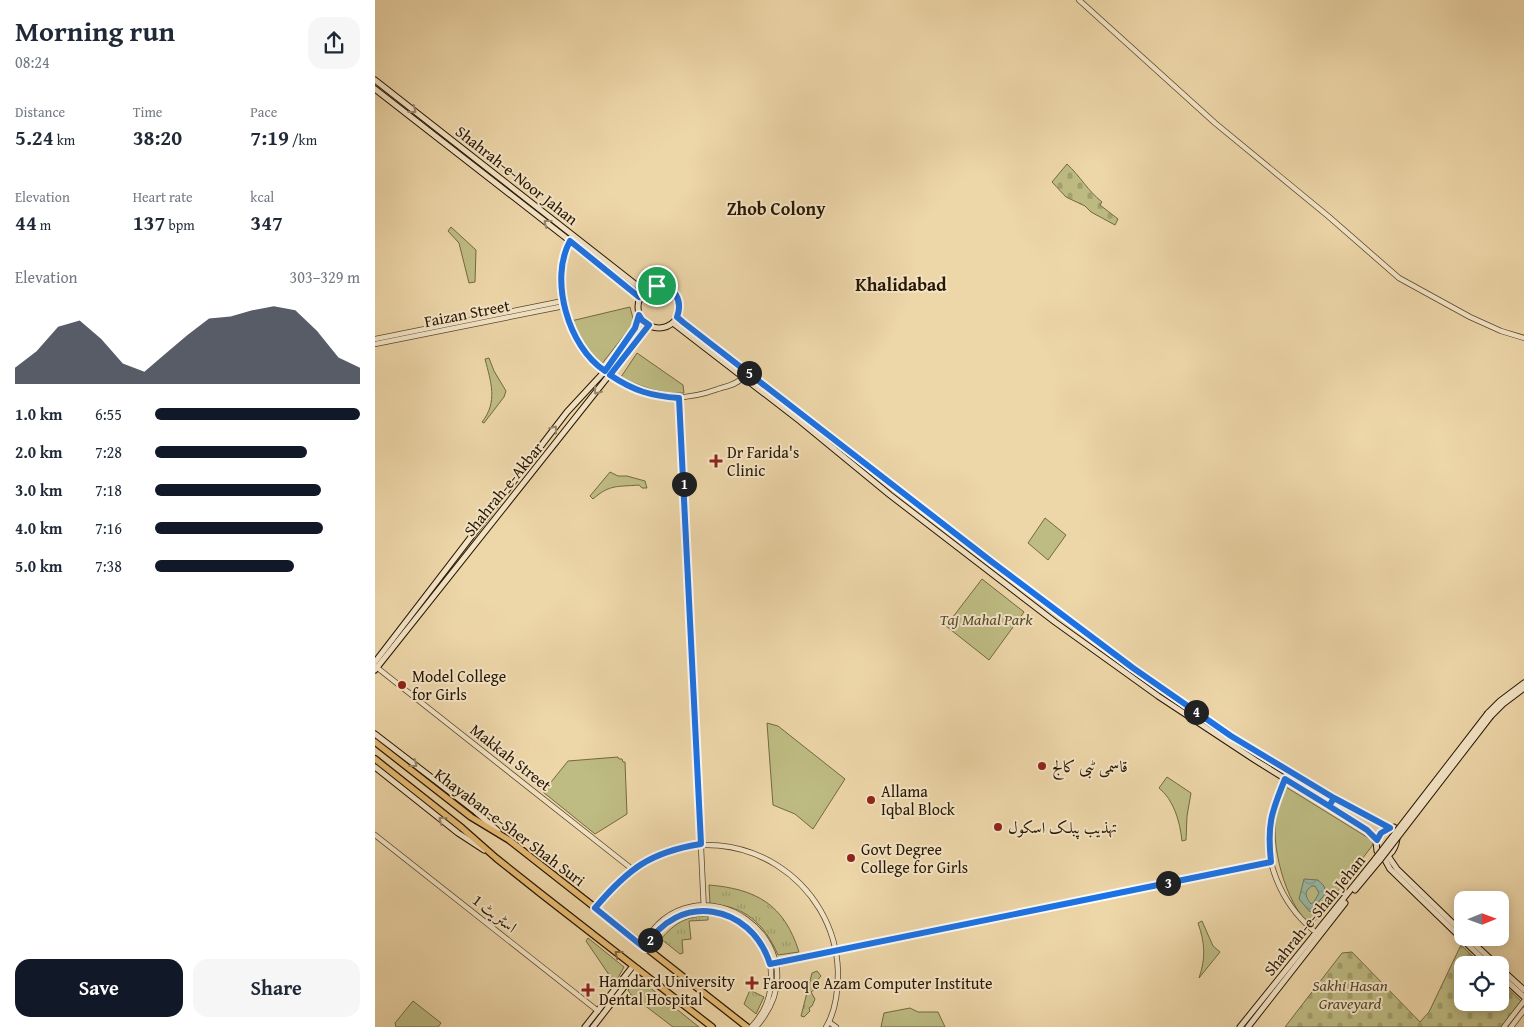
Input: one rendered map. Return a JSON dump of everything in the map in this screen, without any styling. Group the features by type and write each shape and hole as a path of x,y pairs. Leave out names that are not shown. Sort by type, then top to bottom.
{"main road":[{"name":"Shahrah-e-Noor Jahan","path":"375,80 644,291"},
{"name":"Shahrah-e-Noor Jahan","path":"375,89 639,297"},
{"path":"500,187 504,181"},
{"path":"660,286 673,291 679,300 680,306 677,317 673,323 660,328 649,325 639,315 637,308 639,297 648,288 660,286"},
{"name":"Shahrah-e-Akbar","path":"375,666 567,412 608,373 635,328 639,315"},
{"path":"677,317 1133,668 1212,723 1334,798 1397,830 1398,838 1386,857"},
{"path":"673,323 1072,634 1208,730 1367,830 1377,840"},
{"name":"Shahrah-e-Akbar","path":"375,666 608,373 649,325"},
{"path":"952,542 958,535"},
{"path":"1072,634 1077,626"},
{"name":"Shahrah-e-Shah Jehan","path":"1248,1027 1267,997 1480,722 1495,705 1524,683"},
{"path":"1158,696 1163,688"},
{"name":"Shahrah-e-Shah Jehan","path":"1239,1027 1267,997 1380,860 1487,720 1503,704 1524,688"},
{"path":"1208,730 1212,723"},
{"path":"375,732 378,740 475,811 509,840"},
{"name":"Khayaban-e-Sher Shah Suri","path":"378,740 471,816 509,840 643,947 749,1027"},
{"name":"Khayaban-e-Sher Shah Suri","path":"375,759 635,968 712,1027"},
{"path":"375,767 458,833 497,858"},
{"path":"1329,806 1334,798"},
{"path":"1390,828 1381,833 1377,840 1377,851 1386,857 1454,924"},
{"path":"1386,857 1390,869 1480,956"},
{"path":"1477,946 1487,956"},
{"path":"585,1027 635,968"},
{"path":"593,1027 635,968"},
{"path":"1509,976 1524,990"},
{"path":"1509,983 1524,997"}],"street":[{"path":"1079,0 1215,123 1399,278 1470,317 1501,331 1524,338"},
{"path":"570,241 565,250 563,263 561,292 564,304 574,333 585,352 608,373 640,392 657,397 679,398 703,394 738,382 742,378"},
{"name":"Faizan Street","path":"375,339 564,304"},
{"name":"Faizan Street","path":"375,344 564,304"},
{"path":"679,398 704,908"},
{"name":"Makkah Street","path":"375,666 632,869"},
{"path":"1285,779 1270,818 1271,862 1279,887 1287,901 1301,920 1313,930"},
{"name":"اسٹریٹ 1","path":"375,835 598,1011"},
{"path":"595,908 632,869 653,857 669,851 701,844 724,846 754,853 766,858 788,873 804,888 819,907 826,921 836,950 838,971 837,993 826,1027"},
{"path":"773,963 1271,862"},
{"path":"643,947 653,929 671,914 693,906 727,915 746,926 761,942 773,963 776,986 774,997 764,1018 756,1027"},
{"path":"749,1027 761,1014 767,1002 773,963"},
{"path":"1504,1027 1524,1001"},
{"path":"1511,1027 1524,1010"},
{"path":"829,1022 836,1027"}],"green space":[{"path":"1067,164 1102,202 1100,205 1118,219 1115,225 1091,212 1085,206 1066,197 1052,182"},
{"path":"451,227 476,250 475,282 469,283 459,243 448,231"},
{"path":"630,307 633,324 601,365 584,346 571,321"},
{"path":"637,353 683,385 684,393 651,389 621,377"},
{"path":"489,358 494,371 506,391 504,397 484,423 482,422 492,399 491,384 485,359"},
{"path":"610,472 618,476 627,476 645,481 647,488 642,488 639,485 614,487 593,499 590,496"},
{"path":"1045,518 1066,535 1048,560 1028,543"},
{"name":"Taj Mahal Park","path":"982,579 1024,612 989,660 946,626"},
{"path":"767,723 778,726 845,779 813,829 795,814 773,805"},
{"path":"618,757 625,762 627,814 595,834 543,792 568,761"},
{"path":"1167,777 1191,793 1187,816 1186,840 1182,841 1180,826 1172,805 1159,788"},
{"path":"1286,787 1375,842 1311,926 1294,903 1281,872 1277,855 1275,823 1279,801"},
{"path":"709,885 741,890 766,902 785,922 799,952 778,955 760,925 752,918 733,908 710,904"},
{"path":"708,916 708,920 689,921 691,939 682,940 683,953 680,954 661,939 681,921 693,917"},
{"path":"1202,921 1213,946 1220,952 1199,978 1204,950 1198,923"},
{"path":"588,938 624,967 614,982 586,941"},
{"name":"Sakhi Hasan Graveyard","path":"1462,946 1473,956 1456,956"},
{"name":"Sakhi Hasan Graveyard","path":"1352,952 1420,1022 1429,1012 1454,960 1454,1011 1509,1011 1509,990 1524,1004 1524,1010 1511,1027 1285,1027 1342,953"},
{"path":"817,971 821,976 813,985 815,989 811,992 815,999 809,1008 810,1011 804,1017 801,1016 812,973"},
{"path":"638,978 699,1027 673,1027 631,995 628,990"},
{"path":"750,990 764,997 756,1014 744,1004"},
{"path":"413,1001 441,1023 438,1027 396,1027 395,1023"},
{"path":"910,1008 918,1012 938,1012 945,1027 881,1027 884,1013"}],"water":[{"path":"1304,879 1318,880 1324,886 1326,893 1310,912 1299,899","holes":["1315,886 1319,893 1311,904 1306,892 1309,888"]}],"place":[{"name":"Dr Farida's Clinic","path":"716,461"},
{"name":"Model College for Girls","path":"402,685"},
{"name":"قاسمی ٹبی کالج","path":"1042,766"},
{"name":"Allama Iqbal Block","path":"871,800"},
{"name":"تہذیب پبلک اسکول","path":"998,827"},
{"name":"Govt Degree College for Girls","path":"851,858"},
{"name":"Farooq e Azam Computer Institute","path":"752,983"},
{"name":"Hamdard University Dental Hospital","path":"588,990"}],"district":[{"name":"Zhob Colony","path":"776,209"},
{"name":"Khalidabad","path":"901,285"}],"route":[{"path":"657,286 648,288 639,297 570,241 565,250 561,292 574,333 585,352 605,371 635,328 639,315 649,325 610,375 640,392 657,397 679,398 701,844 669,851 653,857 632,869 595,908 642,946 645,948 655,933 673,919 693,912 716,912 737,919 755,934 767,953 770,964 1271,862 1269,848 1270,818 1285,779 1329,806 1334,798 1390,828 1381,833 1377,840 1367,830 1329,806 1334,798 1231,736 1133,668 992,562 684,323 677,317 680,306 676,295 668,288 657,286"}]}
